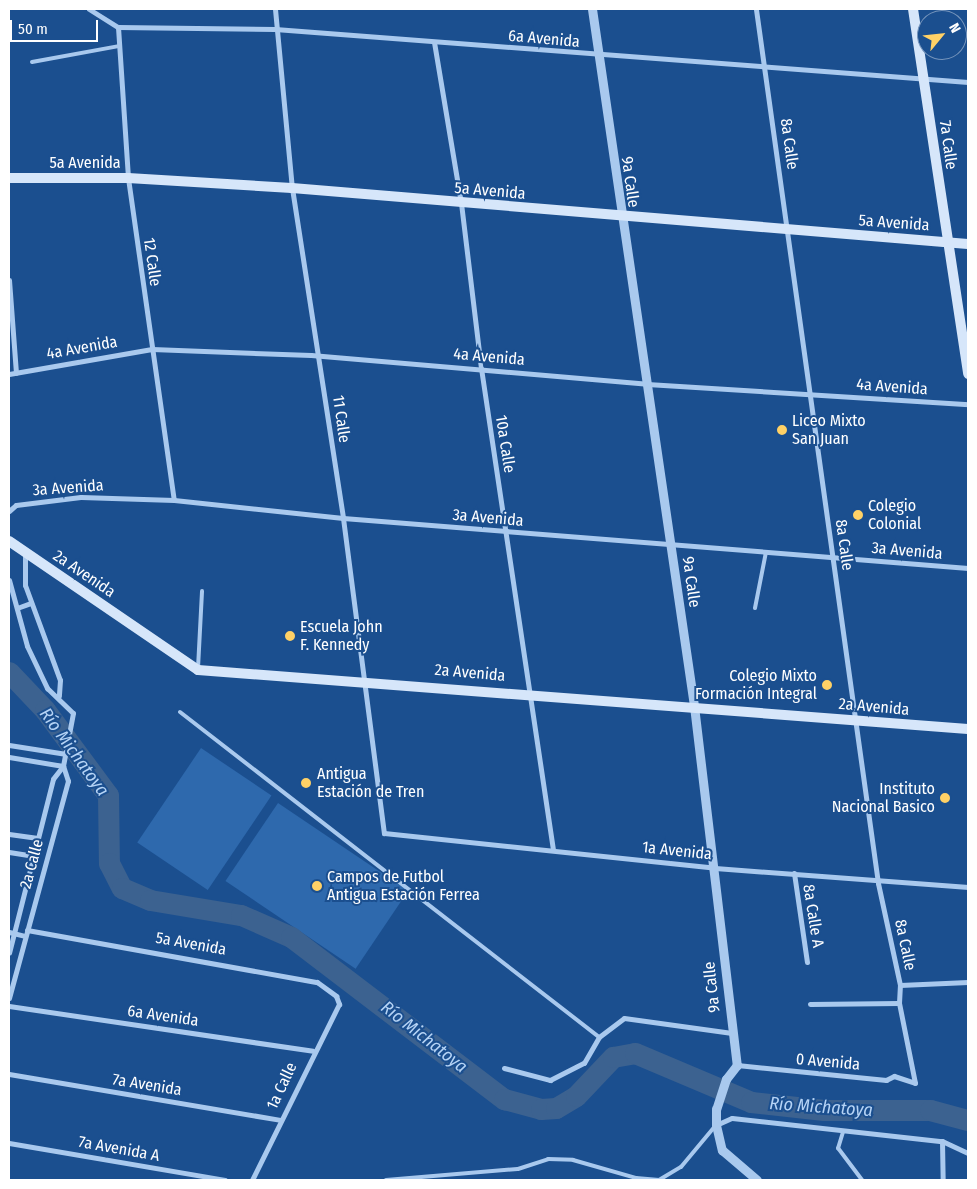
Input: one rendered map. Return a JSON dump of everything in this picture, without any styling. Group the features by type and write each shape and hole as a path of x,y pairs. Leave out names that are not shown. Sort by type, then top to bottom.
{"main road":[{"name":"7a Calle","path":"913,9 968,374"},
{"name":"5a Avenida","path":"9,178 128,178 292,188 620,218 968,244"},
{"name":"2a Avenida","path":"9,540 198,670 364,680 968,730"}],"street":[{"path":"89,9 118,27"},
{"name":"11 Calle","path":"275,9 275,30 292,188 320,357 343,518 384,833"},
{"name":"9a Calle","path":"592,9 620,218 647,384 694,706 715,868 737,1066"},
{"name":"8a Calle","path":"756,9 789,231 878,883 900,985 899,1003 914,1083"},
{"name":"6a Avenida","path":"118,27 275,30 599,56 968,82"},
{"name":"12 Calle","path":"118,27 128,178 174,500"},
{"name":"10a Calle","path":"434,42 461,203 481,368 553,850"},
{"path":"9,280 16,373"},
{"name":"4a Avenida","path":"9,374 152,349 320,357 481,368 647,384 968,404"},
{"name":"3a Avenida","path":"9,511 16,505 81,496 174,500 343,518 506,532 968,568"},
{"path":"25,552 22,568 31,604 60,680 59,696"},
{"name":"2a Calle","path":"9,580 39,671 47,688 59,696 73,713 63,766 53,779 11,932 9,949"},
{"path":"17,608 31,604"},
{"path":"9,745 67,750"},
{"path":"9,757 63,766"},
{"name":"2a Calle","path":"9,998 68,781 63,766"},
{"name":"1a Avenida","path":"384,833 715,868 794,873 878,883 968,887"},
{"path":"9,834 38,838"},
{"path":"9,852 33,856"},
{"name":"8a Calle A","path":"794,873 807,962"},
{"name":"5a Avenida","path":"27,930 317,982 336,996 339,1004"},
{"path":"11,932 26,936"},
{"path":"9,949 22,950"},
{"path":"900,985 968,982"},
{"path":"810,1004 899,1003"},
{"name":"1a Calle","path":"252,1180 313,1051 339,1004"},
{"name":"6a Avenida","path":"9,1006 313,1051"},
{"path":"504,1068 550,1080 584,1063 599,1037 624,1018 732,1033"},
{"path":"737,1066 726,1079 716,1110 716,1125 725,1154 757,1180"},
{"name":"0 Avenida","path":"737,1066 886,1080 894,1076 914,1083"},
{"name":"7a Avenida","path":"9,1074 280,1120"},
{"path":"716,1125 732,1118 842,1132 942,1141 968,1153"},
{"path":"942,1141 943,1180"},
{"name":"7a Avenida A","path":"9,1143 225,1180"}],"lane":[{"path":"32,62 119,46"},
{"path":"755,608 766,552"},
{"path":"198,670 202,591"},
{"path":"180,712 599,1037"},
{"path":"386,1180 518,1169 548,1159 659,1180 681,1167 716,1125"},
{"path":"842,1132 838,1148 862,1180"}],"shaded area":[{"path":"201,748 271,796 208,890 137,843"},
{"name":"Campos de Futbol Antigua Estación Ferrea","path":"278,803 408,891 356,969 225,881"}],"waterway":[{"name":"Río Michatoya","path":"9,672 45,710 108,795 109,863 122,888 150,900 241,915 291,937 504,1099 541,1109 556,1108 576,1096 613,1057 635,1053 751,1102 824,1110 930,1110 968,1120"}],"place":[{"name":"Liceo Mixto San Juan","path":"782,430"},
{"name":"Colegio Colonial","path":"858,515"},
{"name":"Escuela John F. Kennedy","path":"290,636"},
{"name":"Colegio Mixto Formación Integral","path":"827,685"},
{"name":"Antigua Estación de Tren","path":"306,783"},
{"name":"Instituto Nacional Basico","path":"945,798"},
{"name":"Campos de Futbol Antigua Estación Ferrea","path":"317,886"}]}
